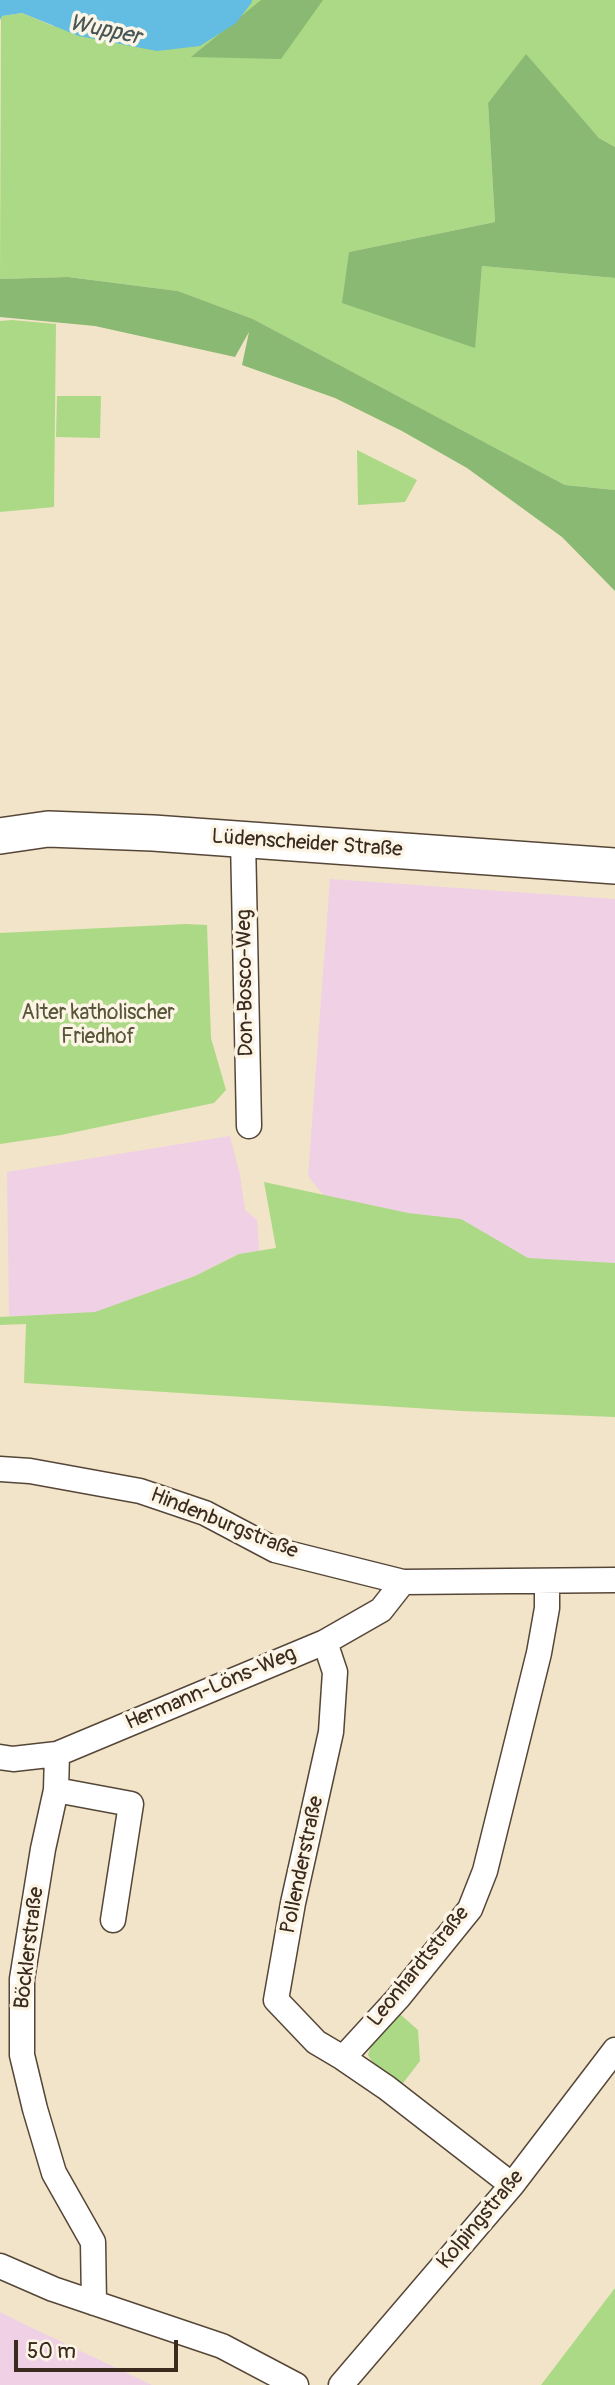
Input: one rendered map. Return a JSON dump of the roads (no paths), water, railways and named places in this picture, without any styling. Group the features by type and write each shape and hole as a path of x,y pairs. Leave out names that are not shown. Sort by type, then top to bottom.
{"main road":[{"name":"Lüdenscheider Straße","path":"0,836 67,829 615,866"}],"street":[{"name":"Don-Bosco-Weg","path":"243,839 248,1126"},
{"name":"Hindenburgstraße","path":"0,1469 30,1471 140,1491 205,1513 275,1550 403,1582 615,1580"},
{"name":"Leonhardtstraße","path":"343,2059 398,1998 470,1909 485,1871 539,1653 547,1608 547,1581"},
{"name":"Hermann-Löns-Weg","path":"0,1757 13,1759 57,1754 325,1642 381,1610 403,1582"},
{"name":"Pollenderstraße","path":"325,1642 335,1672 331,1732 293,1903 276,2000 316,2042 343,2059"},
{"name":"Böcklerstraße","path":"57,1754 56,1790 43,1849 22,1979 22,2055 54,2173 93,2242 94,2303"},
{"path":"56,1790 131,1804 113,1920"},
{"name":"Kolpingstraße","path":"341,2385 512,2185 615,2050"},
{"path":"343,2059 387,2088 512,2185"},
{"path":"0,2266 94,2303 222,2346 296,2385"}],"water":[{"name":"Wupper","path":"0,0 252,2 236,23 200,46 157,51 79,36 22,13 2,16 0,20"}],"park label":[{"name":"Alter katholischer Friedhof","path":"98,1026"}]}
